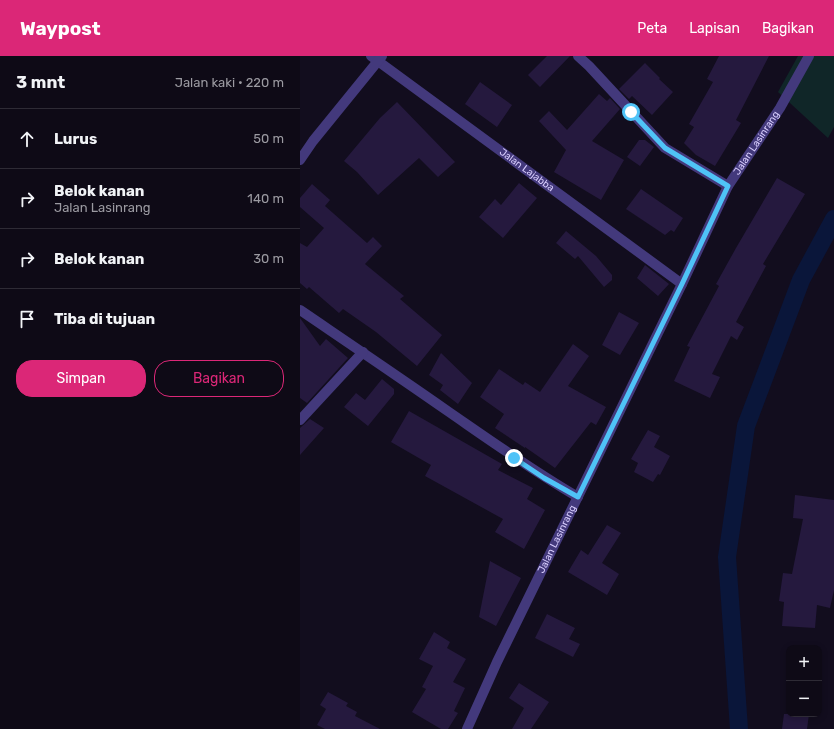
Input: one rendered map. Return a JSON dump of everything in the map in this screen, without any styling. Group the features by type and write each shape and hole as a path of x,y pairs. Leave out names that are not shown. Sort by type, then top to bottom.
{"street":[{"path":"578,56 590,66 665,148 728,186"},
{"name":"Jalan Lasinrang","path":"467,729 497,662 682,284 728,186 780,108 809,56"},
{"path":"300,160 377,58"},
{"name":"Jalan Lajabba","path":"377,58 682,284"},
{"path":"300,310 363,352 514,458 544,478 578,497"},
{"path":"300,420 363,352"}],"green space":[{"path":"798,56 834,56 834,127 828,138 778,92"}],"building":[{"path":"547,56 570,56 540,87 528,75"},
{"path":"719,56 769,56 736,120 741,123 715,166 696,155 684,143 694,127 689,124 713,82 707,79"},
{"path":"645,63 673,92 652,115 632,96 629,99 619,89"},
{"path":"480,82 512,105 497,127 465,104"},
{"path":"599,94 607,101 610,98 620,109 592,141 624,160 601,200 554,172 566,150 539,121 549,111 567,130"},
{"path":"397,102 455,162 438,177 419,158 378,195 357,172 344,161 380,118"},
{"path":"639,140 645,140 654,147 640,166 627,157"},
{"path":"777,178 805,194 763,264 766,266 736,322 744,327 737,340 731,336 712,374 720,377 710,398 674,381 690,347 687,346 719,286 716,284"},
{"path":"519,183 537,198 503,238 479,217 495,199 501,205"},
{"path":"312,184 330,200 325,206 367,243 373,237 382,246 365,264 404,296 400,299 442,335 417,366 376,332 343,309 339,313 309,287 307,289 300,283 300,243 307,247 324,228 300,207 300,198"},
{"path":"641,189 683,218 674,232 671,230 665,235 626,209"},
{"path":"566,231 596,256 612,275 612,280 604,287 578,256 575,259 556,243"},
{"path":"645,265 669,284 658,296 637,278"},
{"path":"619,312 639,323 620,355 602,345"},
{"path":"300,318 320,346 326,339 348,358 307,403 300,398"},
{"path":"573,344 589,356 568,386 606,407 596,425 591,422 555,468 495,428 504,414 480,397 499,369 523,385 525,382 540,392"},
{"path":"441,353 472,383 458,404 440,390 443,385 429,375"},
{"path":"382,379 394,389 394,394 368,426 344,407 356,393 365,400"},
{"path":"409,411 502,464 498,470 533,488 527,499 545,510 524,549 495,532 503,519 425,476 431,465 391,442"},
{"path":"310,419 324,428 300,455 300,428"},
{"path":"648,430 660,436 654,447 670,456 660,475 658,474 653,482 634,472 638,463 631,459"},
{"path":"795,495 834,500 834,590 830,608 817,605 815,628 782,626 784,602 779,601 783,573 792,574 803,519 793,518"},
{"path":"607,525 621,533 602,563 619,574 607,595 568,572 581,550 588,555"},
{"path":"490,561 521,578 496,626 479,617"},
{"path":"547,614 575,628 569,639 580,644 573,657 535,638"},
{"path":"434,632 450,642 447,648 466,659 453,682 465,688 454,711 458,713 448,729 441,729 412,712 426,689 422,687 433,666 419,659"},
{"path":"519,683 549,702 531,729 512,729 524,708 509,698"},
{"path":"328,692 348,703 346,706 357,712 355,716 380,729 325,729 317,725 326,709 320,705"},
{"path":"784,714 786,714 786,717 809,717 807,729 782,729"}],"waterway":[{"path":"739,729 727,557 746,426 801,280 834,219"}],"route":[{"path":"514,458 544,478 578,497 728,186 665,148 631,112"}]}
